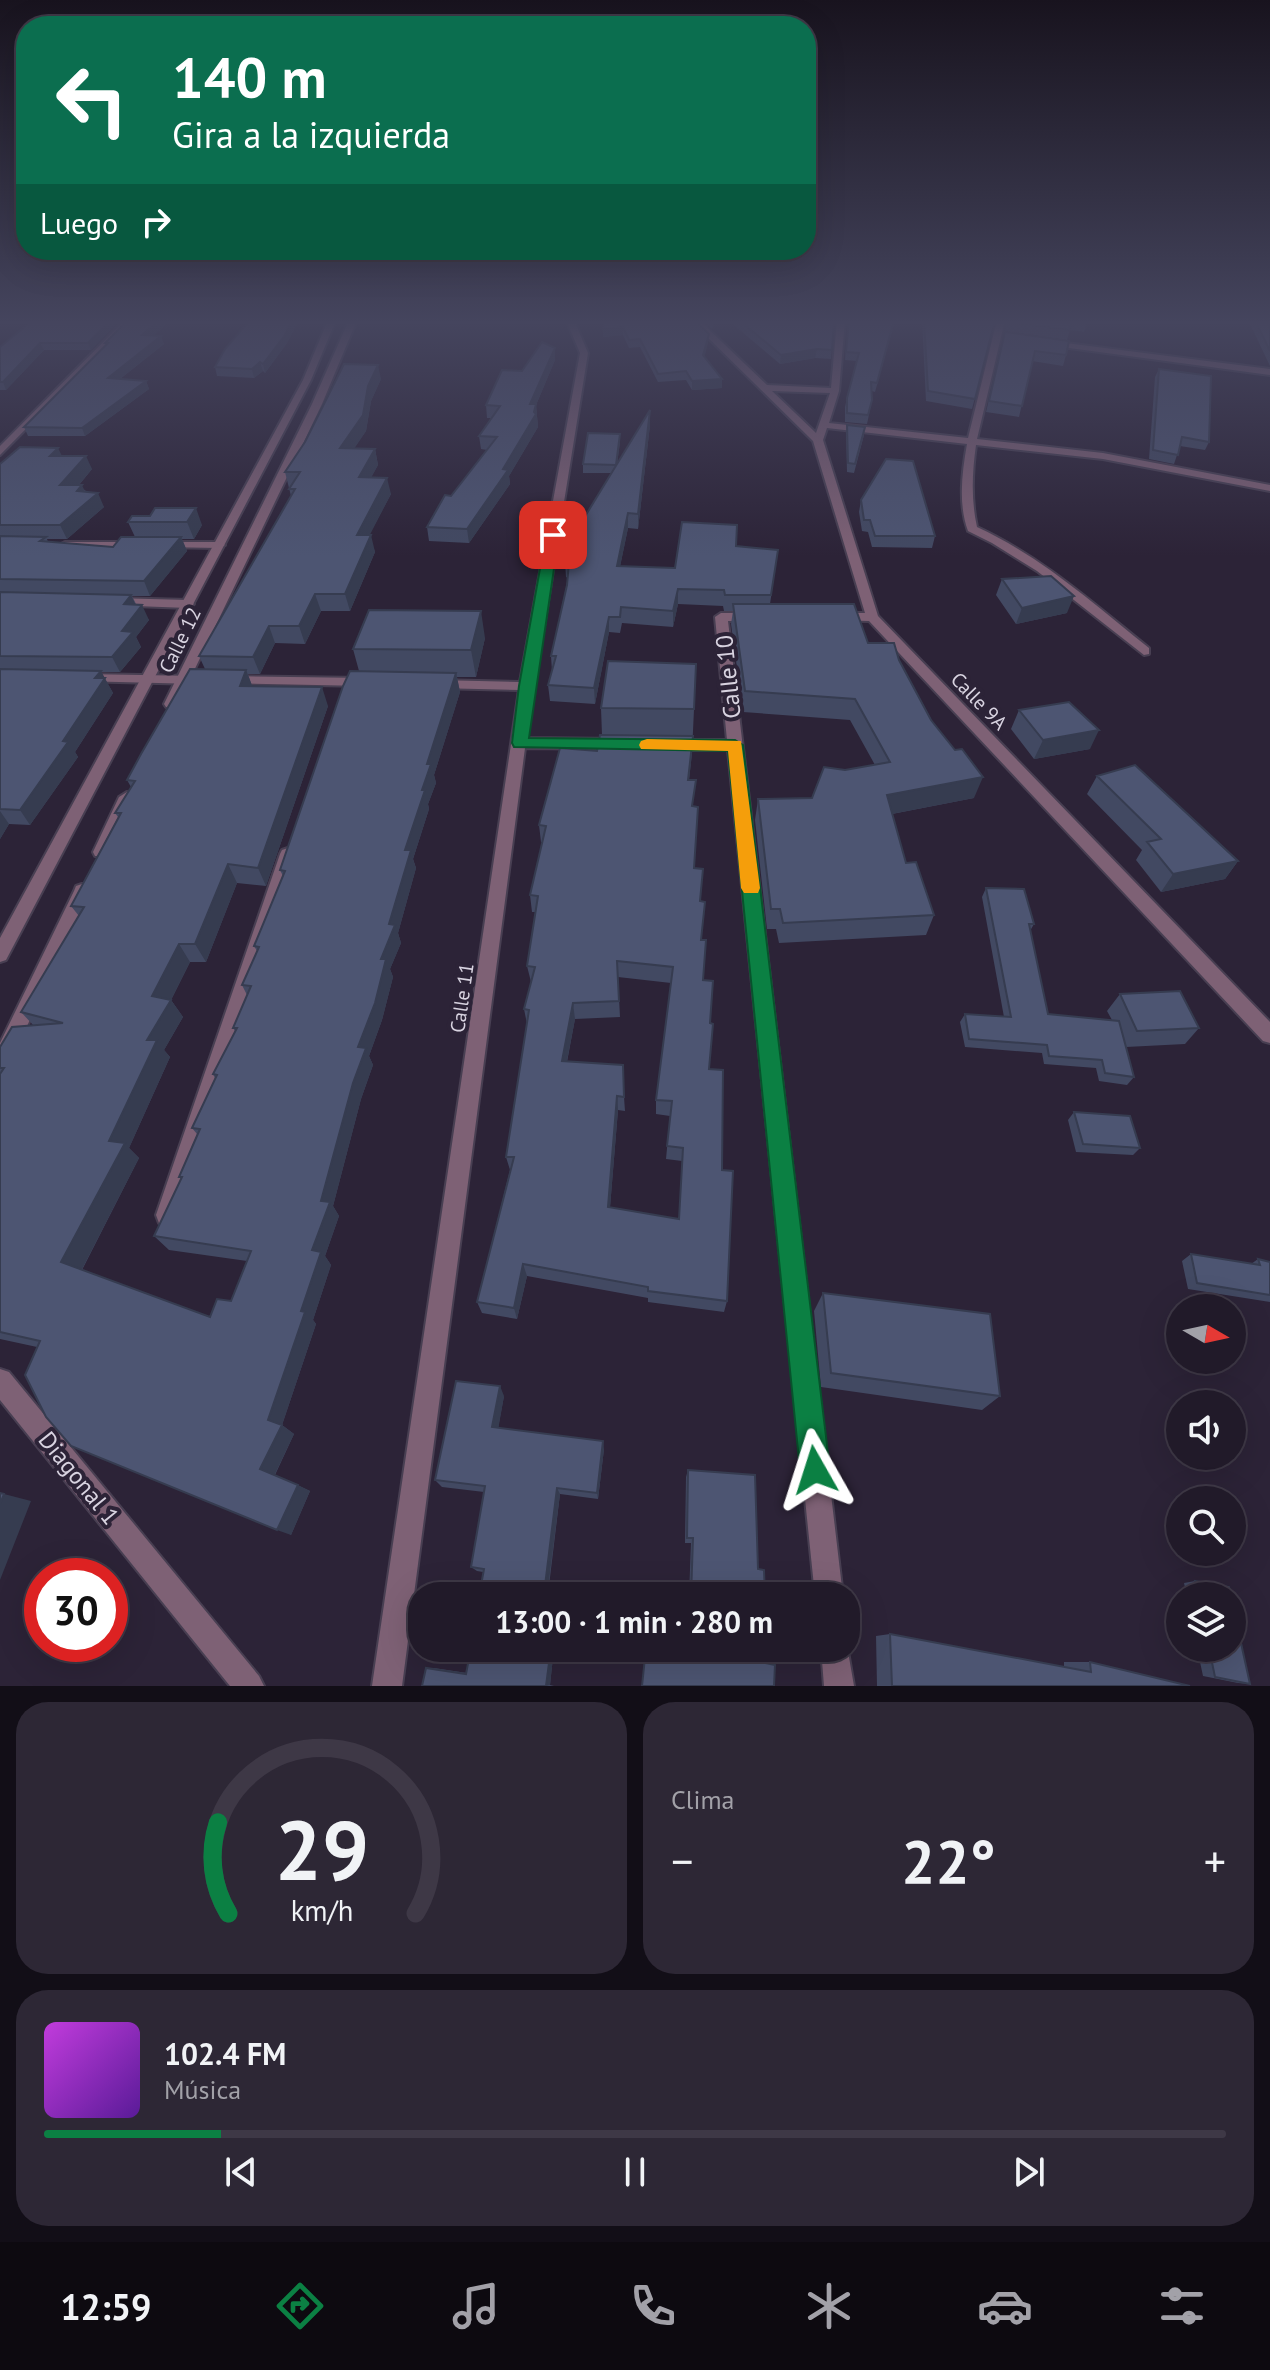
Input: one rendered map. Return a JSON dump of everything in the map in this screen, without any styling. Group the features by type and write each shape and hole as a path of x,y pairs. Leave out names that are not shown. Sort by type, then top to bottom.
{"street":[{"path":"0,452 53,399"},
{"name":"Calle 12","path":"0,955 297,399"},
{"name":"Calle 12","path":"163,722 317,399"},
{"name":"Calle 11","path":"387,1686 526,686 576,399"},
{"path":"775,399 818,440 833,399"},
{"path":"982,399 972,441 965,510 972,529 1002,541 1027,557 1144,651"},
{"path":"825,425 1103,456 1270,488"},
{"name":"Calle 9A","path":"818,440 872,617 1270,1035"},
{"path":"241,504 269,503"},
{"path":"47,545 141,545"},
{"path":"157,545 219,545"},
{"path":"94,602 188,604"},
{"name":"Calle 10","path":"766,617 721,617 827,1582"},
{"path":"826,617 872,617"},
{"path":"72,678 183,680 344,689 376,682"},
{"path":"421,684 526,686"},
{"path":"520,743 628,744"},
{"path":"658,745 735,745"},
{"path":"95,864 136,779"},
{"path":"159,1239 295,832"},
{"path":"0,1063 88,879"},
{"name":"Diagonal 1","path":"0,1381 249,1686"},
{"path":"836,1662 839,1686"}],"building":[{"path":"52,399 122,399 82,428 24,427"},
{"path":"327,399 366,399 363,415 340,448 375,449 359,477 387,478 357,535 371,535 345,594 315,594 299,626 269,626 253,657 199,656 295,489 289,489 300,472 285,472 305,442"},
{"path":"489,399 532,399 530,404 536,404 536,414 503,469 508,470 467,529 427,527 445,495 451,496 497,437 479,436 500,406 486,405"},
{"path":"847,399 872,399 868,415 847,413"},
{"path":"990,399 1024,399 1022,406"},
{"path":"1157,399 1210,399 1209,442 1182,437 1178,455 1153,450"},
{"path":"650,410 638,514 628,513 617,566 675,568 682,522 737,525 736,546 778,550 771,595 725,595 724,590 678,589 673,611 621,607 620,617 609,617 594,688 548,685 556,656 551,656 567,585 569,562 565,562 573,536"},
{"path":"847,425 865,427 855,464 848,463"},
{"path":"588,433 620,434 616,465 583,464"},
{"path":"20,447 58,448 50,456 86,456 60,485 82,485 77,491 98,493 60,525 0,525 0,464"},
{"path":"886,459 913,461 935,536 875,536 870,520 864,520 861,500"},
{"path":"155,508 196,508 187,522 128,522 132,516 150,516"},
{"path":"0,536 46,537 40,541 113,547 121,537 181,537 144,581 0,579"},
{"path":"1051,576 1074,596 1022,608 1002,579"},
{"path":"0,592 131,595 124,604 142,605 122,631 133,632 112,657 0,656"},
{"path":"733,604 854,604 868,643 894,643 899,660 931,720 955,750 962,749 983,777 887,795 906,863 916,862 934,915 783,923 780,909 771,909 758,799 812,798 824,767 845,770 890,762 855,699 745,691"},
{"path":"369,610 481,611 471,650 353,649"},
{"path":"608,661 696,664 694,709 601,708"},
{"path":"0,669 101,671 95,678 105,678 63,741 68,742 20,810 0,809"},
{"path":"190,669 246,670 240,686 322,687 258,868 228,864 195,944 179,944 152,996 171,1000 147,1040 157,1040 109,1141 125,1143 61,1262 210,1317 217,1299 231,1301 251,1251 154,1236 182,1177 179,1177 200,1129 192,1128 217,1075 213,1074 237,1028 233,1028 251,986 242,985 259,947 254,946 285,871 280,870 343,686 350,671 456,673 427,764 431,764 422,790 425,790 405,850 411,850 389,924 395,925 381,959 386,959 375,1003 358,1047 366,1048 353,1083 321,1201 330,1202 312,1250 321,1252 301,1311 305,1312 268,1420 282,1425 260,1469 298,1485 277,1530 71,1446 46,1417 25,1375 40,1341 0,1332 0,1074 4,1068 0,1068 0,1047 12,1027 63,1023 21,1012 84,907 71,906 121,813 115,813 135,781 127,780"},
{"path":"1069,702 1099,730 1043,740 1019,710"},
{"path":"600,735 693,736 688,780 696,780 692,806 698,807 694,868 703,869 700,901 705,902 701,940 706,940 703,980 713,981 709,1069 723,1070 722,1170 733,1171 727,1301 648,1291 648,1287 523,1264 514,1308 477,1302 514,1157 506,1157 529,1010 524,1009 535,967 527,966 538,896 530,895 546,826 539,825 560,748 597,751","holes":["617,961 673,967 656,1100 672,1101 667,1146 683,1148 679,1219 608,1207 617,1096 624,1097 623,1065 562,1061 573,1003 619,1001"]},
{"path":"1135,765 1238,861 1173,874 1147,842 1161,839 1097,776"},
{"path":"986,888 1024,889 1034,924 1029,924 1048,1014 1119,1021 1134,1077 1105,1073 1102,1060 1049,1056 1047,1045 969,1039 965,1014 1011,1017"},
{"path":"1180,991 1199,1028 1137,1031 1120,994"},
{"path":"1074,1112 1130,1116 1140,1148 1083,1144"},
{"path":"1191,1254 1260,1265 1258,1259 1270,1262 1270,1295 1197,1283"},
{"path":"823,1293 990,1314 1000,1396 831,1373"},
{"path":"456,1381 500,1386 492,1427 603,1441 597,1493 557,1488 545,1582 482,1582 484,1569 471,1567 485,1486 435,1480"},
{"path":"688,1470 755,1475 758,1569 764,1570 764,1582 691,1582 693,1538 687,1538"},
{"path":"890,1634 1091,1672 1090,1662 1190,1686 892,1686"},
{"path":"468,1662 549,1662 546,1686 422,1686 426,1668 466,1674"},
{"path":"645,1662 765,1662 775,1665 774,1686 642,1686"},
{"path":"1212,1662 1245,1662 1250,1684 1215,1677"}],"slow traffic":[{"path":"647,745 735,745 751,888"}],"route":[{"path":"553,535 526,686 520,743 735,745 815,1470"}]}
